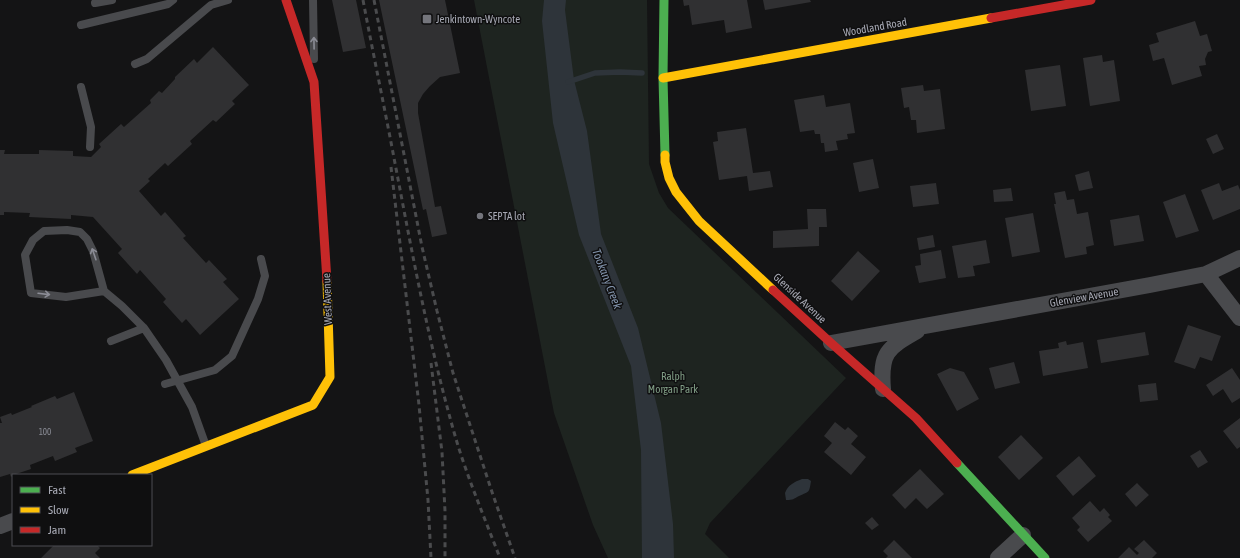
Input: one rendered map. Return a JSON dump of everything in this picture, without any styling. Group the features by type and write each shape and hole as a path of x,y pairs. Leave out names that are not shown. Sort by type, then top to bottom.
{"street":[{"name":"West Avenue","path":"135,474 313,405 330,377 327,283 314,82 286,0"},
{"name":"Glenside Avenue","path":"664,0 663,78 665,162 669,178 676,192 698,222 916,418 1045,558"},
{"name":"Woodland Road","path":"663,78 1091,0"},
{"name":"Glenview Avenue","path":"831,343 1206,274 1240,258"},
{"path":"1206,274 1240,318"},
{"name":"Glenview Avenue","path":"883,389 881,371 884,360 893,345 925,326"},
{"path":"0,526 12,521"},
{"path":"998,558 1023,535"}],"lane":[{"path":"95,3 112,0"},
{"path":"80,24 168,4 173,0"},
{"path":"135,64 147,59 211,5 228,0"},
{"path":"313,0 314,82"},
{"path":"81,87 92,127 90,147"},
{"path":"104,291 66,297 31,292 25,255 33,240 44,231 67,230 80,232 87,239 93,251 104,291 122,306 144,328 166,360 192,407 207,446"},
{"path":"164,384 215,370 232,356 258,299 265,276 261,259"},
{"path":"111,341 144,328"}],"green space":[{"name":"Ralph Morgan Park","path":"474,0 647,0 649,164 659,193 668,208 846,378 710,523 705,534 729,558 608,558 593,525 554,413"}],"water":[{"name":"Tookany Creek","path":"544,0 566,0 565,10 574,80 587,131 601,234 638,328 661,423 673,524 674,558 642,558 641,450 631,366 579,235 553,123 542,21"},
{"path":"802,479 808,479 811,481 808,491 791,500 786,500 785,493 788,488"}],"building":[{"path":"332,0 356,0 366,48 343,52"},
{"path":"379,0 445,0 460,73 440,77 430,86 418,103 418,113 435,207 441,206 447,234 432,237 426,209 423,210"},
{"path":"683,0 747,0 752,28 726,33 724,20 692,25 689,5 684,6"},
{"path":"763,0 810,0 811,2 765,10"},
{"path":"1195,21 1200,36 1207,34 1212,51 1208,52 1205,59 1206,65 1199,66 1202,76 1172,85 1164,58 1153,61 1149,45 1159,42 1156,33"},
{"path":"213,47 249,85 232,101 235,104 216,122 213,120 190,141 192,144 168,166 165,163 148,179 150,181 139,191 161,216 165,212 186,236 183,238 206,263 209,260 227,279 223,282 239,299 200,335 186,319 182,323 163,302 166,299 140,270 137,274 118,253 122,249 93,217 71,215 71,219 29,217 30,213 4,212 4,215 0,215 0,150 5,150 4,154 39,154 39,150 73,151 73,156 91,157 101,147 99,144 121,124 124,127 151,103 150,100 159,91 162,93 175,79 175,77 194,59 197,63"},
{"path":"1102,55 1103,62 1114,60 1120,101 1090,106 1083,58"},
{"path":"1060,65 1066,106 1031,111 1025,70"},
{"path":"923,85 924,91 940,89 945,129 917,133 916,120 911,120 909,107 904,108 901,88"},
{"path":"824,95 826,107 850,103 855,133 847,134 848,139 836,141 838,150 825,152 824,143 821,143 820,134 815,134 814,130 800,132 794,100"},
{"path":"746,128 753,173 770,171 773,187 749,191 747,176 719,180 713,142 718,141 717,132"},
{"path":"1217,134 1224,149 1213,154 1206,139"},
{"path":"873,159 879,188 859,192 853,163"},
{"path":"1089,171 1093,188 1079,191 1075,175"},
{"path":"936,183 939,204 913,207 910,186"},
{"path":"1219,183 1222,191 1238,185 1240,190 1240,209 1213,220 1201,190"},
{"path":"1011,188 1013,201 994,202 993,190"},
{"path":"1065,191 1067,200 1074,199 1077,214 1088,212 1094,245 1086,247 1087,254 1065,258 1054,204 1056,204 1054,193"},
{"path":"1185,194 1199,231 1176,238 1163,202"},
{"path":"807,209 826,209 827,227 819,227 819,246 773,248 773,231 808,229"},
{"path":"1033,213 1040,252 1012,257 1005,218"},
{"path":"1139,215 1144,241 1114,246 1110,220"},
{"path":"933,235 935,247 919,250 917,238"},
{"path":"986,240 990,263 973,266 975,276 958,278 952,246"},
{"path":"941,250 946,278 919,283 915,266 921,265 920,254"},
{"path":"858,251 880,271 852,301 831,281"},
{"path":"1188,325 1221,336 1212,361 1200,357 1195,369 1174,362"},
{"path":"1145,332 1149,355 1101,363 1097,340"},
{"path":"1066,341 1067,345 1083,342 1088,368 1043,376 1039,351 1059,348 1058,343"},
{"path":"1014,362 1020,383 995,389 989,368"},
{"path":"950,368 964,372 979,399 957,411 937,374"},
{"path":"1232,368 1240,380 1240,398 1232,403 1223,389 1213,396 1206,385"},
{"path":"1156,383 1158,400 1140,402 1138,385"},
{"path":"74,392 93,441 75,448 77,452 55,461 53,456 30,465 31,469 12,474 11,477 10,474 0,477 0,423 2,423 0,417 11,413 12,415 55,396 57,399"},
{"path":"1240,418 1240,447 1237,449 1223,431"},
{"path":"835,422 845,430 848,427 858,436 851,444 866,457 851,475 824,452 832,443 824,436"},
{"path":"1021,435 1043,458 1019,480 998,457"},
{"path":"1200,450 1208,462 1198,468 1190,456"},
{"path":"1079,456 1096,476 1073,496 1056,476"},
{"path":"920,469 944,494 927,509 916,498 905,509 892,495"},
{"path":"1137,483 1149,495 1136,507 1125,494"},
{"path":"1090,501 1100,512 1104,508 1110,515 1108,517 1112,521 1088,542 1077,530 1080,527 1072,518"},
{"path":"872,517 879,525 872,530 865,523"},
{"path":"894,540 912,558 886,558 888,556 883,551"},
{"path":"1144,540 1157,553 1152,558 1118,558 1129,547 1137,555 1139,553 1134,549"},
{"path":"53,546 98,546 100,548 95,553 100,558 41,558"}],"waterway":[{"path":"568,82 595,73 642,73"}],"railway":[{"path":"363,0 414,264 437,369 456,439 500,558"},
{"path":"374,0 422,247 437,311 453,373 515,558"},
{"path":"391,167 419,405 428,500 431,558"},
{"path":"431,363 442,452 445,511 445,558"}],"traffic: fast":[{"path":"664,0 663,78 665,155"},
{"path":"957,463 1045,558"}],"traffic: slow":[{"path":"663,78 991,18"},
{"path":"665,155 669,178 676,192 699,221 773,290"},
{"path":"135,474 313,405 330,377 327,281"}],"traffic: jam":[{"path":"286,0 314,82 327,281"},
{"path":"991,18 1091,0"},
{"path":"773,290 916,418 957,463"}],"place":[{"name":"Jenkintown-Wyncote","path":"427,19"},
{"name":"SEPTA lot","path":"480,216"}]}
